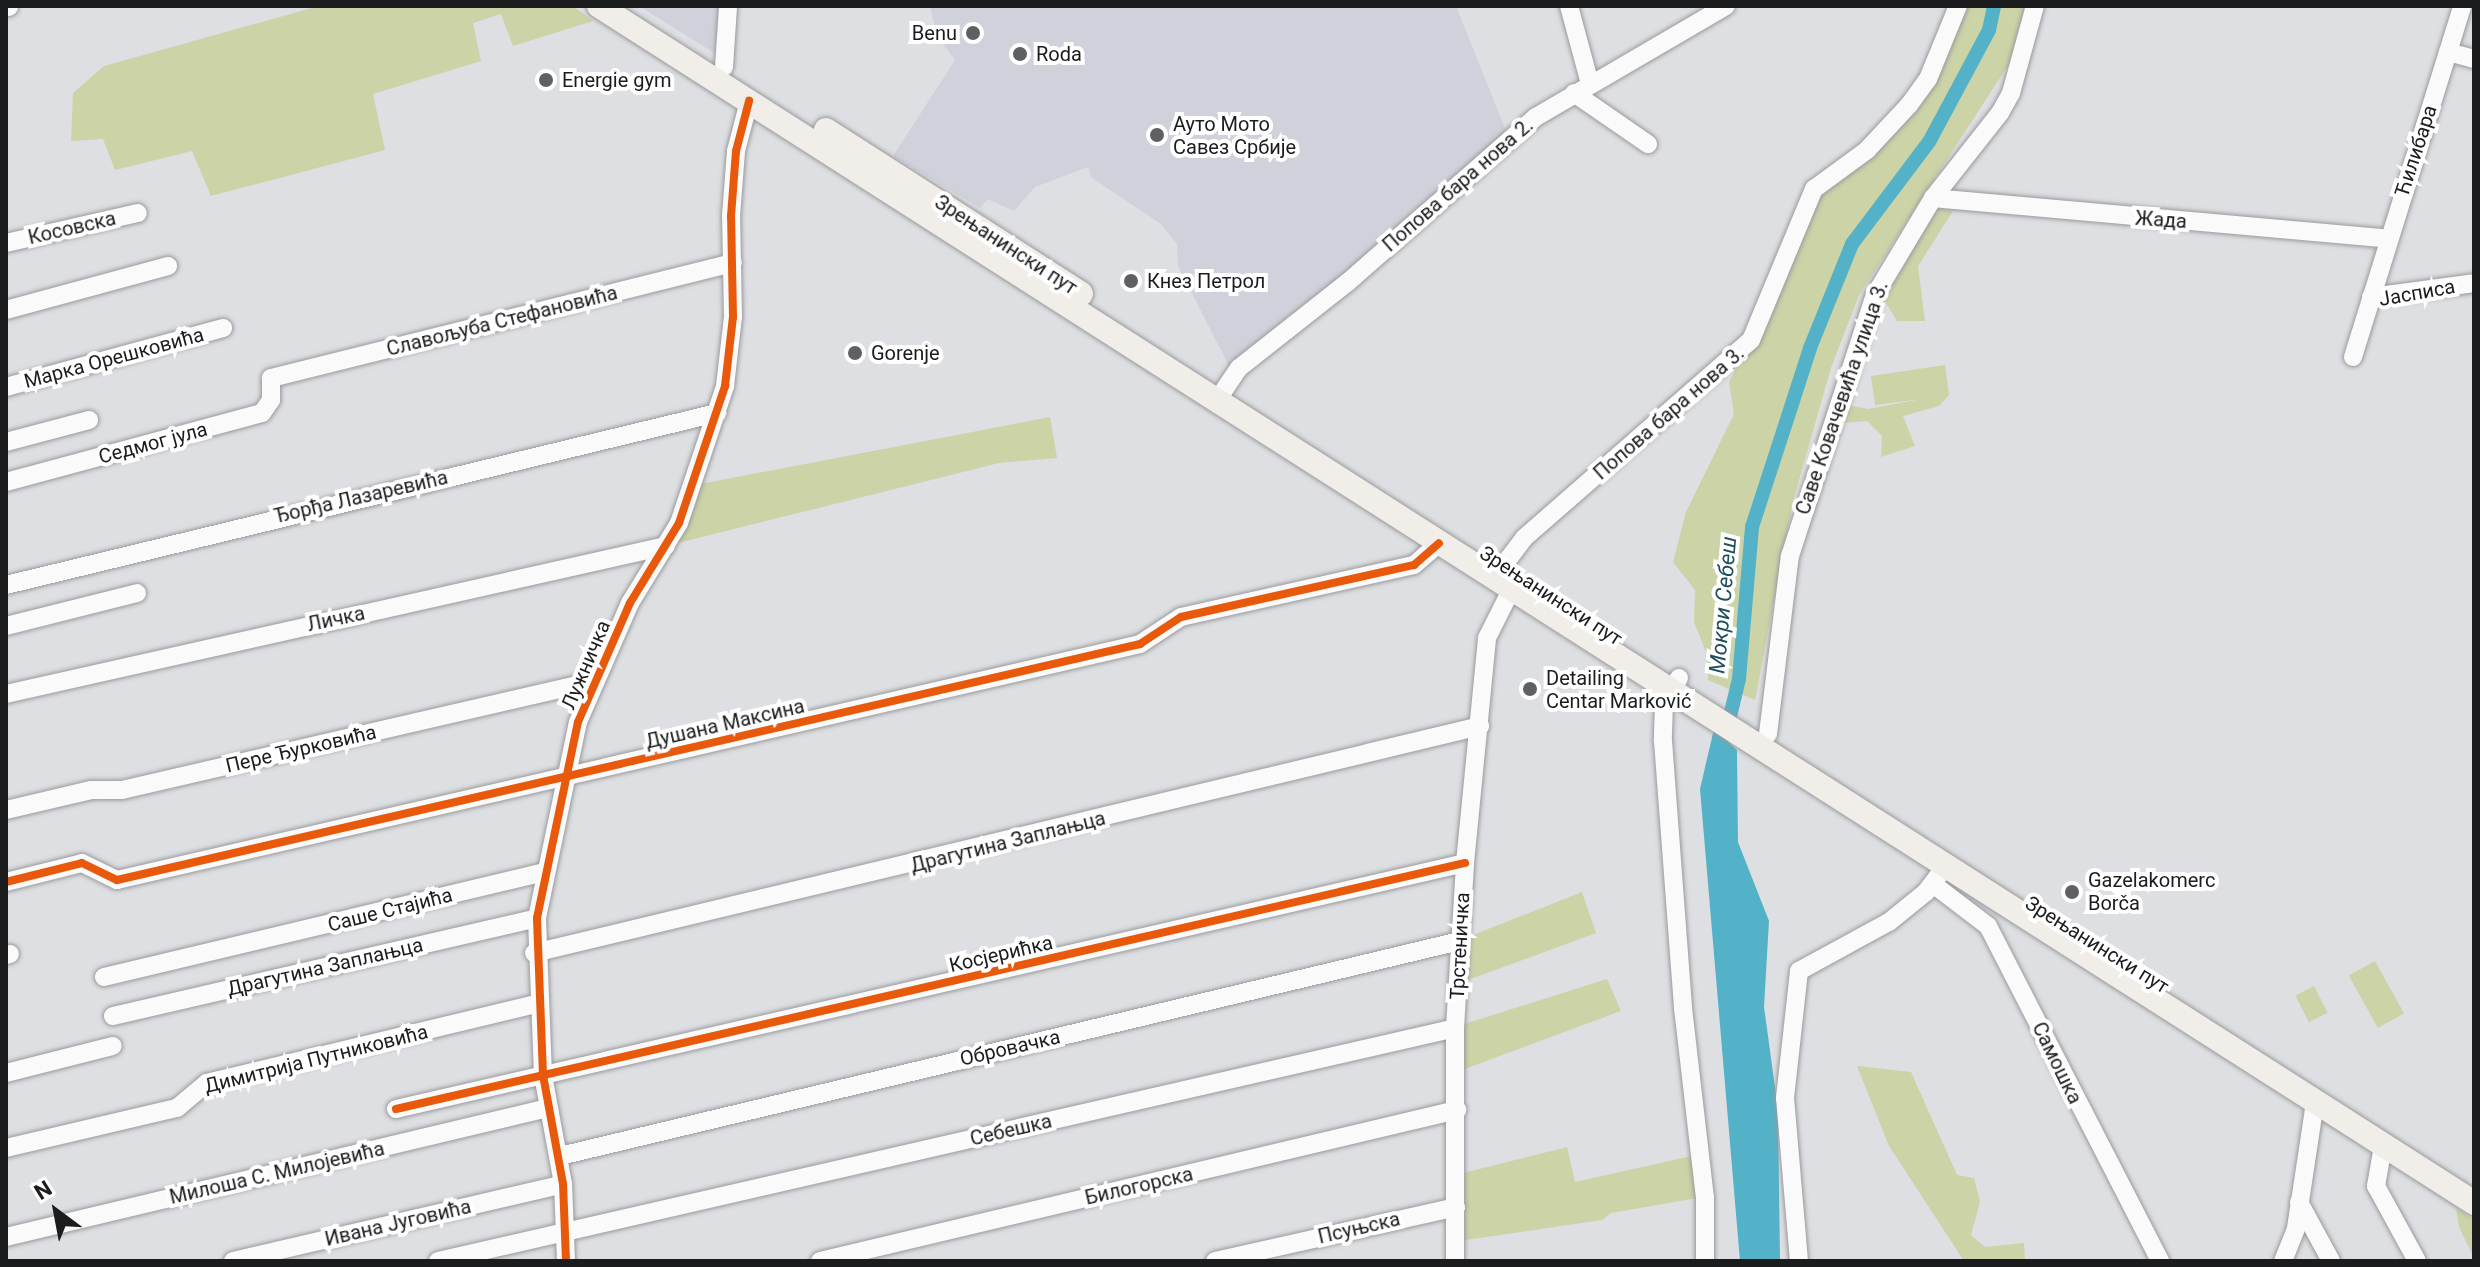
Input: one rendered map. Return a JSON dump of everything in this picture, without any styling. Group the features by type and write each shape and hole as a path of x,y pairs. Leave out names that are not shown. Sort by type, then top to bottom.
{"main road":[{"name":"Зрењанински пут","path":"599,6 1503,566 1742,726 1939,876 2315,1102 2474,1203"},
{"name":"Зрењанински пут","path":"628,6 1221,393 1511,590 1675,684"},
{"name":"Зрењанински пут","path":"1742,726 1768,734 2474,1186"}],"street":[{"path":"724,67 728,6"},
{"path":"1569,6 1582,88 1648,144"},
{"name":"Попова бара нова 2.","path":"1221,393 1239,368 1348,282 1522,128 1582,88 1726,6"},
{"name":"Попова бара нова 3.","path":"1503,566 1524,538 1751,340 1814,189 1867,150 1909,105 1928,79 1958,6"},
{"name":"Саве Ковачевића улица 3.","path":"1768,734 1790,556 1816,470 1884,274 1933,198 1990,128 2011,93 2035,6"},
{"name":"Ћилибара","path":"2371,297 2462,6"},
{"path":"2448,52 2474,59"},
{"name":"Лужничка","path":"566,1261 560,1156 543,1075 534,953 537,918 563,779 595,681 630,603 666,546 695,485 717,413 731,352 731,216 738,134 749,101"},
{"name":"Жада","path":"1933,198 2389,239"},
{"name":"Косовска","path":"6,243 138,213"},
{"name":"Славољуба Стефановића","path":"271,378 733,263"},
{"path":"6,310 168,266"},
{"name":"Јасписа","path":"2353,357 2371,297 2474,283"},
{"name":"Марка Орешковића","path":"6,387 223,328"},
{"name":"Седмог јула","path":"6,482 262,413 271,400 271,378"},
{"name":"Ђорђа Лазаревића","path":"6,585 717,413"},
{"path":"6,442 89,420"},
{"name":"Душана Максина","path":"6,882 82,863 117,880 1147,642 1181,617 1414,565 1439,543"},
{"name":"Личка","path":"6,694 666,546"},
{"name":"Трстеничка","path":"1455,1261 1455,1028 1465,863 1487,638 1511,590"},
{"path":"6,626 137,593"},
{"name":"Пере Ђурковића","path":"6,810 91,790 122,790 595,681"},
{"path":"1675,684 1663,708 1663,741 1683,1008 1703,1169 1705,1261"},
{"name":"Драгутина Заплањца","path":"534,953 1480,726"},
{"name":"Косјерићка","path":"396,1109 1465,863"},
{"name":"Саше Стајића","path":"104,977 545,872"},
{"path":"1799,1261 1785,1098 1799,971 1867,936 1939,876"},
{"name":"Самошка","path":"1939,876 1988,926 2160,1261"},
{"name":"Драгутина Заплањца","path":"113,1016 537,918"},
{"name":"Обровачка","path":"560,1156 1460,941"},
{"name":"Димитрија Путниковића","path":"6,1148 177,1108 207,1083 539,1003"},
{"name":"Себешка","path":"438,1261 1455,1028"},
{"path":"6,1073 113,1046"},
{"path":"2283,1261 2299,1202 2315,1102"},
{"name":"Милоша С. Милојевића","path":"6,1237 548,1108"},
{"name":"Билогорска","path":"820,1261 1457,1110"},
{"path":"2383,1146 2376,1186 2417,1261"},
{"name":"Ивана Југовића","path":"233,1261 563,1184"},
{"path":"2299,1202 2331,1261"},
{"name":"Псуњска","path":"1215,1261 1456,1207"}],"shaded area":[{"path":"639,6 723,6 716,54"},
{"path":"930,6 1456,6 1507,133 1335,285 1230,368 1178,266 1177,244 1161,224 1092,178 1088,167 1035,187 1014,211 988,199 980,208 893,156 955,60 937,36"}],"green space":[{"path":"319,6 573,6 593,21 513,46 501,14 473,23 481,61 373,94 385,150 211,196 192,151 115,170 103,139 71,141 73,93 104,66"},
{"path":"1958,6 2025,6 2009,64 1859,295 1831,368 1793,501 1755,700 1708,680 1708,657 1694,622 1695,590 1673,562 1686,512 1734,414 1729,382 1751,340 1790,238 1833,172 1928,79"},
{"path":"1931,206 1953,211 1918,266 1925,321 1897,321 1882,297"},
{"path":"1945,365 1949,395 1939,406 1903,416 1915,446 1881,457 1882,436 1867,421 1844,423 1849,405 1868,409 1922,399 1875,405 1871,376"},
{"path":"1050,417 1057,458 999,463 666,546 695,485"},
{"path":"1582,892 1596,933 1460,983 1463,939"},
{"path":"2375,961 2404,1013 2378,1028 2349,976"},
{"path":"1607,979 1621,1011 1459,1071 1458,1026"},
{"path":"2314,986 2328,1013 2309,1022 2295,996"},
{"path":"1857,1066 1911,1072 1957,1175 1974,1178 1980,1202 1971,1235 1985,1247 2024,1243 2025,1261 1964,1261 1889,1146"},
{"path":"1567,1147 1575,1182 1705,1153 1709,1196 1611,1213 1602,1220 1459,1241 1459,1174"},
{"path":"2456,1208 2474,1220 2474,1258 2459,1227"}],"water":[{"path":"1714,729 1737,750 1738,842 1769,921 1764,1007 1778,1109 1780,1261 1740,1261 1700,789"}],"waterway":[{"name":"Мокри Себеш","path":"1726,733 1739,679 1752,527 1810,348 1852,244 1929,142 1989,30 1994,6"}],"cycle path":[{"path":"566,1261 563,1184 543,1075 537,918 578,722 630,603 679,523 725,386 733,317 731,216 736,151 749,101"},
{"path":"6,882 82,863 117,880 1140,644 1181,617 1414,565 1439,543"},
{"path":"396,1109 1465,863"}],"place":[{"name":"Benu","path":"973,33"},
{"name":"Roda","path":"1020,54"},
{"name":"Energie gym","path":"546,80"},
{"name":"Ауто Мото Савез Србије","path":"1157,135"},
{"name":"Кнез Петрол","path":"1131,281"},
{"name":"Gorenje","path":"855,353"},
{"name":"Detailing Centar Marković","path":"1530,689"},
{"name":"Gazelakomerc Borča","path":"2072,892"}]}
